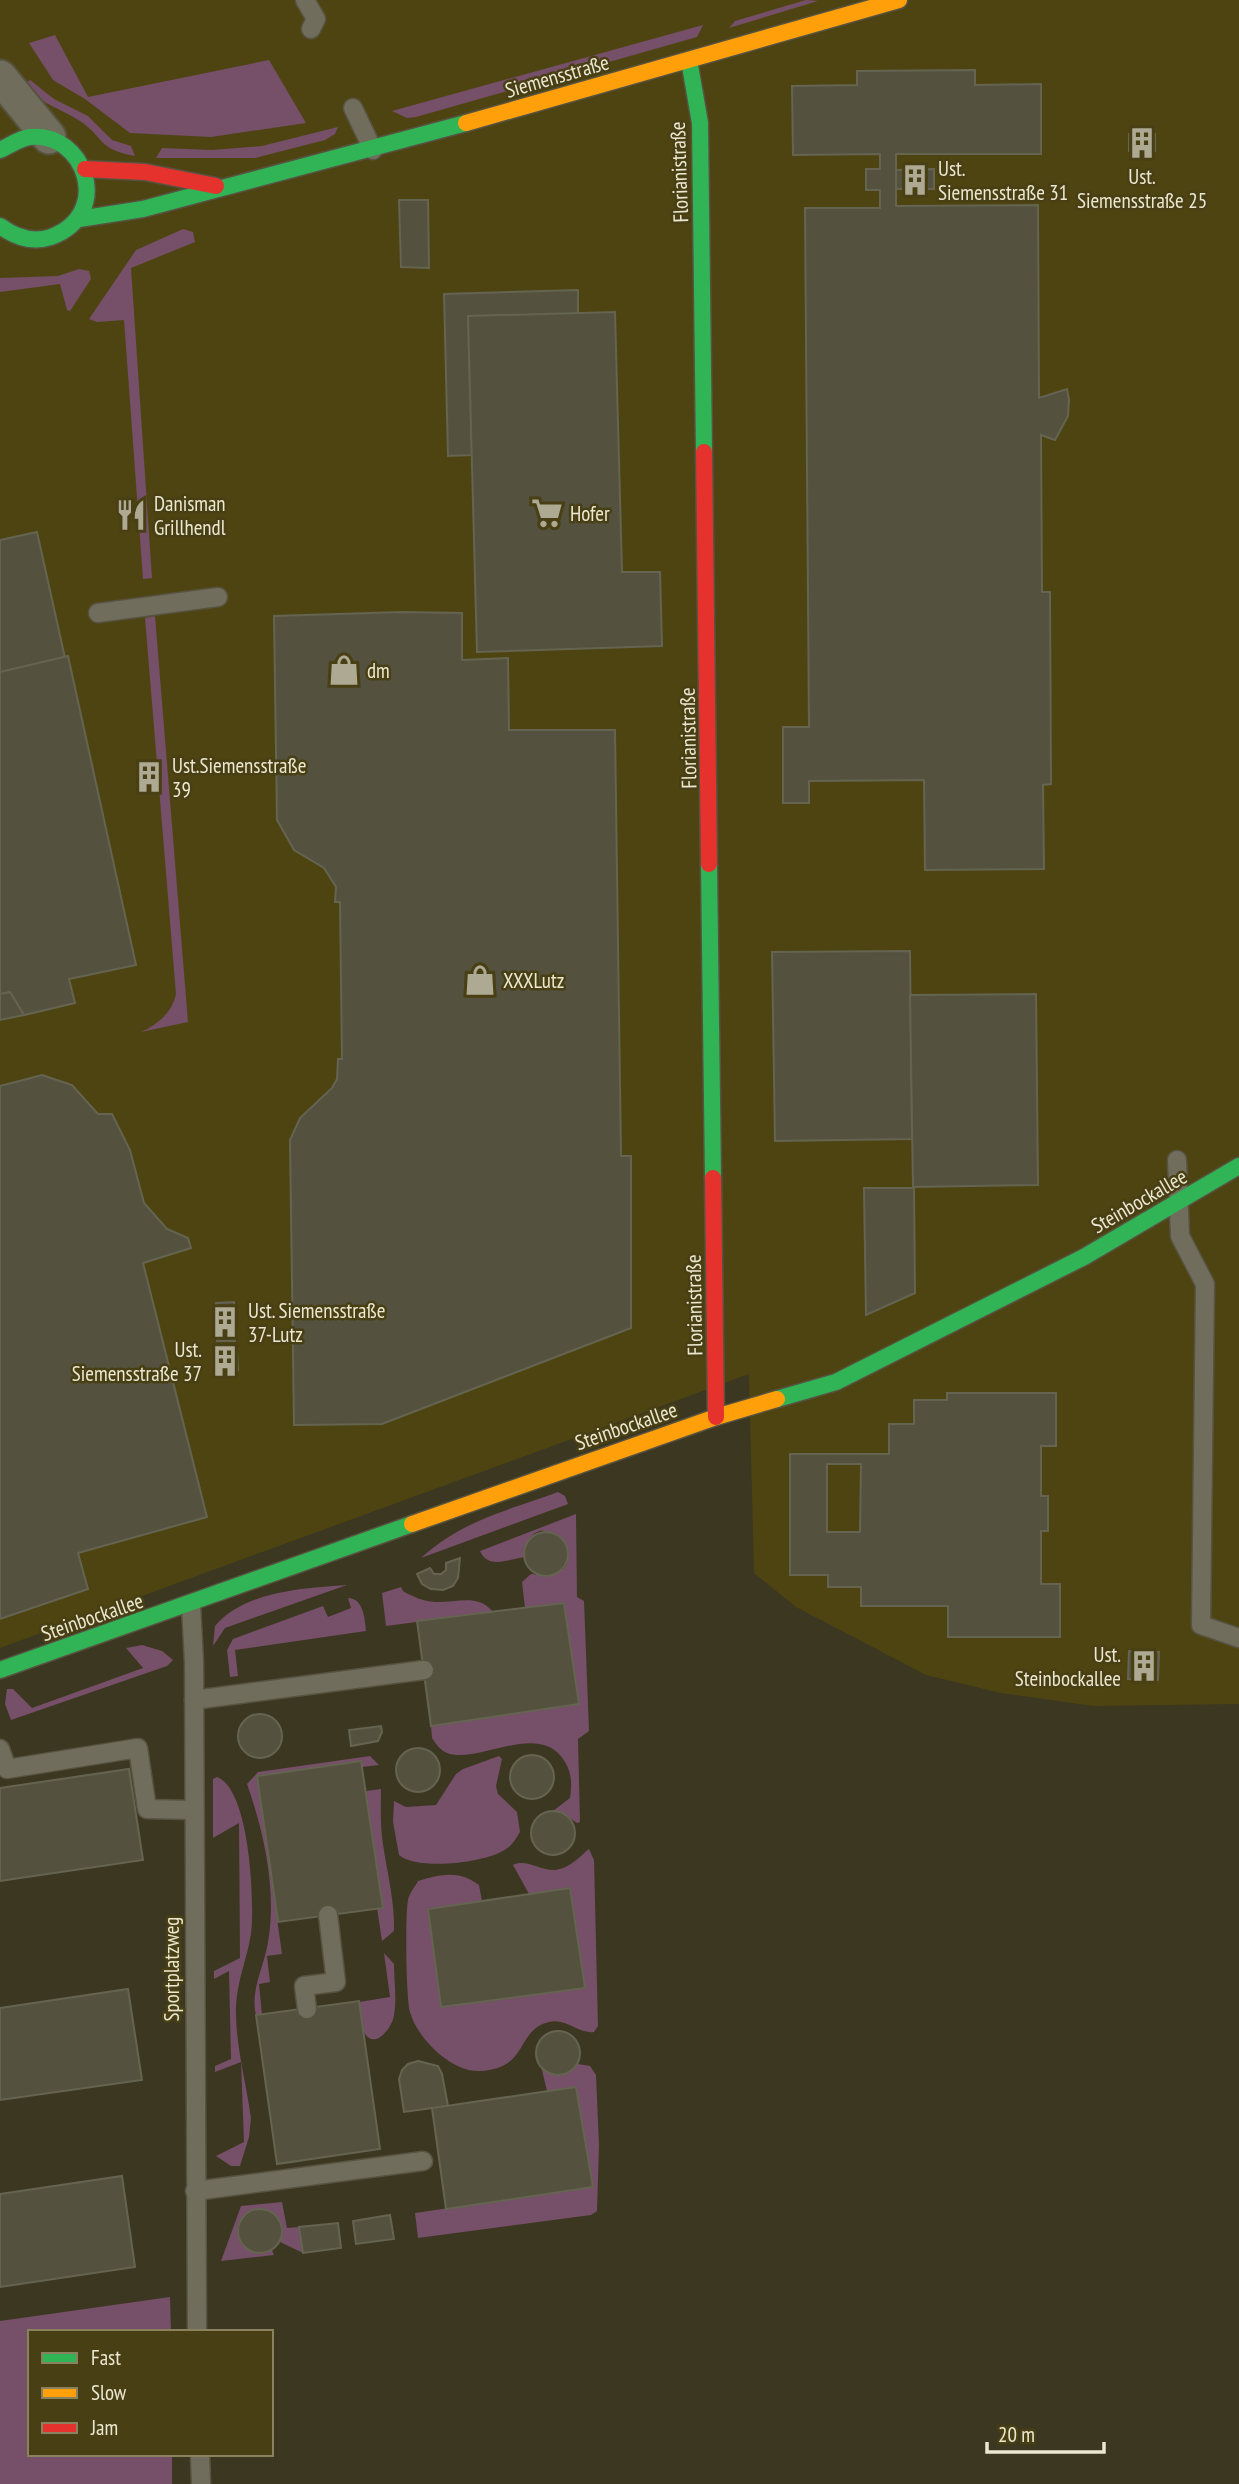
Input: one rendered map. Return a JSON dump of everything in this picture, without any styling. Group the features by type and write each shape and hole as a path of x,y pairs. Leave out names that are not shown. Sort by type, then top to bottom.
{"street":[{"name":"Siemensstraße","path":"79,219 143,209 373,150 899,0"},
{"name":"Florianistraße","path":"689,60 700,123 701,161 716,1417"},
{"path":"0,77 49,137 64,144 76,155 85,169 86,203 79,219 67,230 51,238 34,240 2,231"},
{"path":"0,150 16,139 49,137"},
{"name":"Siemensstraße","path":"85,169 145,172 225,188"},
{"name":"Steinbockallee","path":"0,1670 191,1605 716,1417 836,1382 984,1310 1177,1204 1239,1166"}],"lane":[{"path":"305,0 316,19 310,29"},
{"path":"353,108 373,150"},
{"path":"98,613 218,597"},
{"path":"1177,1160 1180,1236 1205,1284 1201,1625 1239,1638"},
{"name":"Sportplatzweg","path":"191,1605 194,1700 192,1810 197,2330"},
{"path":"194,1700 424,1670"},
{"path":"0,1749 7,1769 138,1748 147,1809 192,1810"},
{"path":"307,2009 304,1986 335,1982 328,1915"},
{"path":"195,2191 330,2165 423,2161"},
{"path":"200,2456 201,2484"}],"shaded area":[{"path":"0,0 1239,0 1239,1704 1093,1706 1001,1693 926,1675 796,1607 754,1573 749,1374 0,1648"},
{"path":"806,0 818,1 729,28 735,21"},
{"path":"703,25 697,37 416,117 407,118 392,111"},
{"path":"55,35 88,97 269,60 306,123 211,137 130,133 85,99 53,80 29,43"},
{"path":"30,80 54,99 88,116 112,140 131,146 135,156 108,147 80,121 30,91 24,84"},
{"path":"338,127 335,134 325,140 255,158 156,158 162,148 212,150 262,146"},
{"path":"183,229 193,232 195,242 131,268 152,578 143,579 124,320 97,322 89,319 136,250"},
{"path":"79,269 89,271 91,279 70,311 67,310 60,284 0,292 0,278 58,276"},
{"path":"155,616 188,1022 141,1032 163,1017 176,994 145,618"},
{"path":"558,1492 565,1496 568,1504 421,1558 469,1525"},
{"path":"576,1514 577,1597 584,1601 589,1731 578,1739 580,1822 577,1823 564,1814 553,1811 570,1798 571,1784 565,1762 554,1750 541,1744 525,1743 460,1755 447,1753 440,1749 432,1738 431,1726 579,1703 564,1603 525,1608 522,1582 531,1574 545,1575 562,1570 567,1561 566,1550 559,1539 549,1532 539,1531 530,1539 524,1557 505,1561 488,1560 480,1551"},
{"path":"347,1585 225,1628 213,1646 215,1626 242,1605 294,1590"},
{"path":"401,1587 403,1591 422,1600 474,1601 487,1606 493,1612 386,1626 382,1593"},
{"path":"348,1598 360,1605 366,1631 235,1650 238,1676 230,1677 227,1650 233,1639 323,1606 328,1617 351,1608"},
{"path":"142,1645 162,1651 173,1660 167,1666 11,1720 5,1704 7,1689 13,1689 32,1708 143,1668 126,1648"},
{"path":"370,1756 379,1765 362,1767 361,1761 257,1776 282,1954 267,1956 270,1982 259,1984 262,2015 256,2015 255,1996 268,1942 271,1903 259,1822 247,1784 258,1772"},
{"path":"499,1756 502,1759 496,1786 498,1794 517,1812 520,1832 511,1845 484,1858 452,1863 421,1863 399,1855 393,1822 394,1801 406,1807 436,1805 456,1774"},
{"path":"217,1777 228,1786 237,1802 251,1874 251,1934 236,2007 239,2048 251,2118 249,2137 240,2166 231,2166 216,2156 244,2142 241,2062 215,2072 215,2066 231,2059 229,1971 214,1979 214,1971 240,1958 239,1823 213,1838 213,1779"},
{"path":"381,1789 382,1837 394,1920 394,1931 382,1941 377,1908 383,1907 366,1791"},
{"path":"589,1849 594,1860 598,2026 594,2032 583,2031 561,2022 549,2022 538,2026 515,2057 495,2069 468,2070 447,2060 420,2032 410,2012 406,1956 407,1909 408,1900 418,1881 442,1875 464,1877 479,1885 482,1901 428,1909 441,2007 585,1988 570,1888 529,1894 513,1865 523,1863 545,1869 561,1869"},
{"path":"384,1953 394,1964 395,2009 387,2030 374,2039 369,2038 363,2031 359,2002 390,1997"},
{"path":"578,2064 590,2066 596,2075 599,2145 597,2211 591,2215 418,2238 415,2213 593,2187 576,2087 547,2091 541,2066 560,2074"},
{"path":"282,2202 287,2228 299,2227 303,2253 280,2242 280,2222 272,2213 260,2209 250,2212 243,2219 239,2229 240,2239 245,2247 255,2252 272,2250 274,2255 221,2261 241,2206"},
{"path":"170,2297 171,2330 28,2330 28,2456 172,2456 172,2484 0,2484 0,2321"}],"building":[{"path":"975,70 975,85 1041,84 1041,154 896,154 896,206 1038,205 1039,398 1067,389 1069,400 1068,416 1055,440 1041,435 1042,592 1050,592 1051,784 1043,785 1044,869 925,870 924,780 809,781 809,803 783,803 783,727 809,727 805,208 880,208 880,190 866,190 866,169 880,169 880,154 793,155 792,86 857,85 857,71"},
{"name":"Ust. Siemensstraße 25","path":"1129,134 1155,134 1155,151 1129,151"},
{"name":"Ust. Siemensstraße 31","path":"934,169 934,189 896,189 896,170"},
{"path":"399,200 428,200 429,268 401,267"},
{"path":"578,290 578,314 468,316 472,455 448,456 444,294"},
{"name":"Hofer","path":"615,312 622,572 660,572 662,646 477,652 468,316"},
{"path":"37,532 65,658 0,672 0,540"},
{"name":"XXXLutz","path":"462,613 462,660 508,658 509,730 615,730 621,1156 631,1156 631,1328 382,1424 294,1425 290,1140 300,1118 332,1088 337,1079 338,1059 342,1059 340,902 335,902 336,887 324,868 294,850 277,820 274,616"},
{"path":"68,656 136,965 69,979 75,1003 24,1015 10,992 0,994 0,672"},
{"name":"Ust.Siemensstraße 39","path":"157,761 159,792 141,792 139,762"},
{"path":"910,951 912,1139 775,1141 772,952"},
{"path":"10,992 24,1015 0,1020 0,994"},
{"path":"1036,994 1038,1185 913,1187 910,995"},
{"path":"42,1075 72,1085 98,1114 112,1114 130,1150 144,1203 167,1229 188,1238 191,1248 143,1263 207,1517 78,1553 88,1589 0,1619 0,1086"},
{"path":"864,1188 914,1188 915,1293 866,1315"},
{"name":"Ust. Siemensstraße 37-Lutz","path":"234,1302 235,1341 217,1341 216,1303"},
{"name":"Ust. Siemensstraße 37","path":"237,1352 238,1370 214,1371 213,1353"},
{"path":"947,1393 1056,1393 1056,1446 1041,1446 1041,1496 1048,1496 1048,1531 1041,1531 1041,1584 1060,1584 1060,1637 948,1637 948,1606 861,1606 861,1587 828,1587 828,1575 790,1575 790,1454 889,1454 889,1424 914,1424 914,1400 947,1400","holes":["827,1464 861,1464 860,1532 827,1532"]},
{"path":"546,1532 561,1539 568,1554 561,1569 546,1576 531,1569 524,1554 531,1539"},
{"path":"460,1558 458,1578 453,1586 443,1590 431,1589 422,1584 417,1574 430,1568 434,1574 441,1574 446,1570 446,1563"},
{"path":"564,1603 579,1704 431,1726 417,1621"},
{"name":"Ust. Steinbockallee","path":"1129,1651 1159,1652 1158,1680 1128,1679"},
{"path":"260,1714 275,1721 282,1736 275,1751 260,1758 245,1751 238,1736 245,1721"},
{"path":"381,1726 382,1732 378,1741 351,1746 349,1730"},
{"path":"418,1748 433,1755 440,1770 433,1785 418,1792 403,1785 396,1770 403,1755"},
{"path":"532,1755 547,1762 554,1777 547,1792 532,1799 517,1792 510,1777 517,1762"},
{"path":"361,1761 383,1908 278,1922 257,1776"},
{"path":"129,1769 143,1860 0,1881 0,1788"},
{"path":"553,1811 568,1818 575,1833 568,1848 553,1855 538,1848 531,1833 538,1818"},
{"path":"570,1888 585,1988 441,2007 428,1909"},
{"path":"128,1989 142,2080 0,2100 0,2008"},
{"path":"359,2001 380,2149 277,2164 256,2015"},
{"path":"558,2031 573,2038 580,2053 573,2068 558,2075 543,2068 536,2053 543,2038"},
{"path":"418,2061 438,2066 448,2106 404,2112 399,2079 408,2064"},
{"path":"576,2087 593,2187 446,2209 432,2108"},
{"path":"122,2176 135,2267 0,2287 0,2194"},
{"path":"260,2209 275,2216 282,2231 275,2246 260,2253 245,2246 238,2231 245,2216"},
{"path":"390,2215 394,2239 356,2244 353,2221"},
{"path":"338,2223 341,2248 303,2253 299,2227"}],"traffic: fast":[{"path":"689,60 700,123 704,452"},
{"path":"79,219 143,209 466,123"},
{"path":"0,150 30,137 49,139 65,147 77,160 85,176 87,194 82,211 70,226 51,237 24,238 0,226"},
{"path":"709,864 713,1178"},
{"path":"777,1399 836,1382 1084,1257 1239,1166"},
{"path":"0,1670 412,1524"}],"traffic: slow":[{"path":"466,123 899,0"},
{"path":"412,1524 716,1417 777,1399"}],"traffic: jam":[{"path":"85,169 145,172 216,186"},
{"path":"704,452 709,864"},
{"path":"713,1178 716,1417"}],"place":[{"name":"Ust. Siemensstraße 25","path":"1142,143"},
{"name":"Ust. Siemensstraße 31","path":"915,180"},
{"name":"Hofer","path":"547,513"},
{"name":"Danisman Grillhendl","path":"131,515"},
{"name":"dm","path":"344,670"},
{"name":"Ust.Siemensstraße 39","path":"149,777"},
{"name":"XXXLutz","path":"480,980"},
{"name":"Ust. Siemensstraße 37-Lutz","path":"225,1322"},
{"name":"Ust. Siemensstraße 37","path":"225,1361"},
{"name":"Ust. Steinbockallee","path":"1144,1666"}]}
